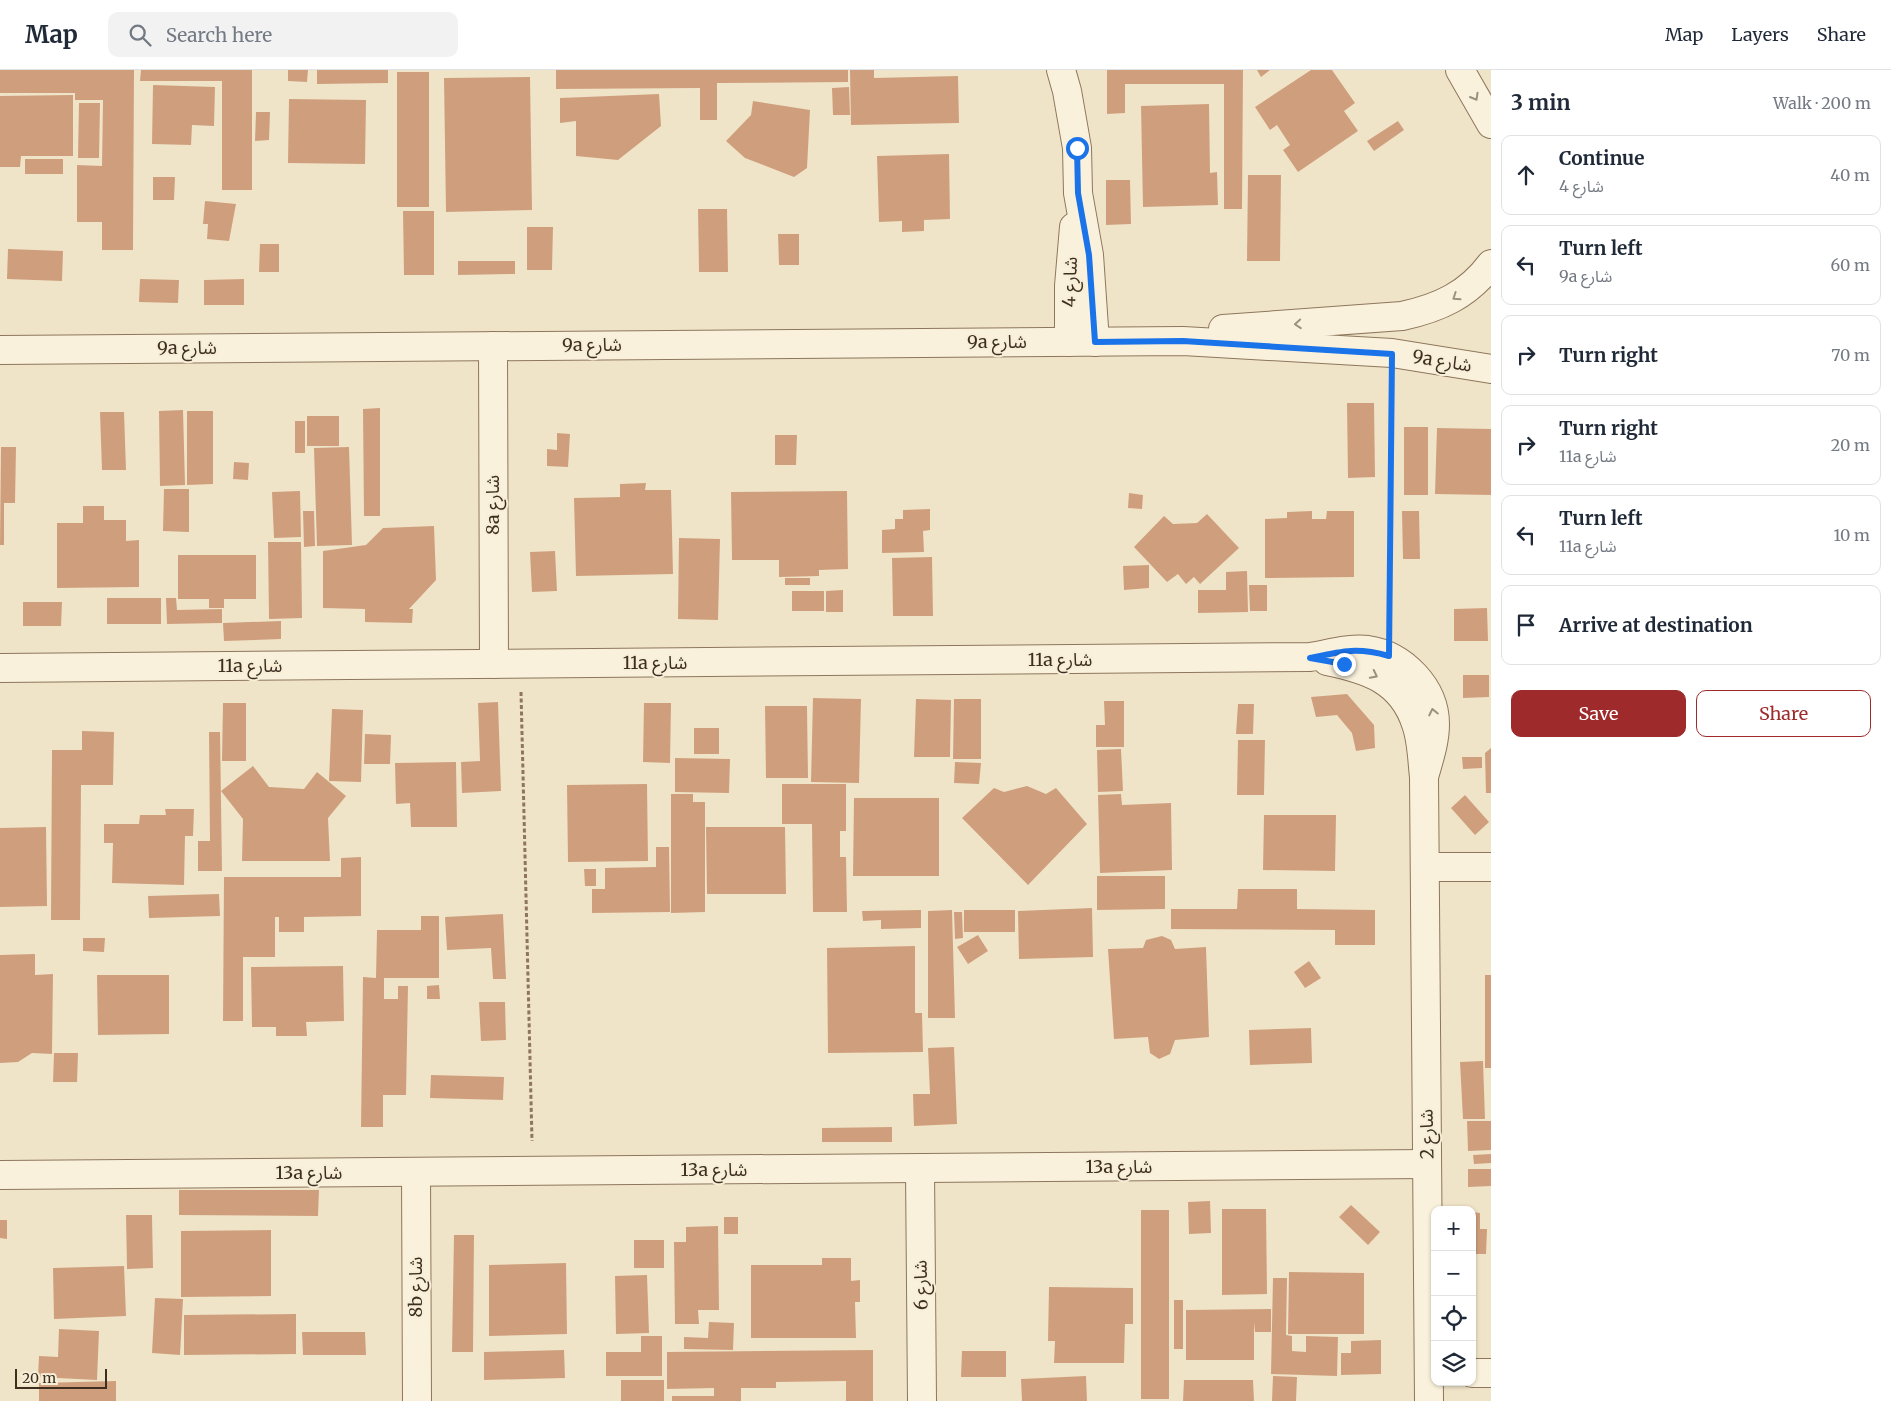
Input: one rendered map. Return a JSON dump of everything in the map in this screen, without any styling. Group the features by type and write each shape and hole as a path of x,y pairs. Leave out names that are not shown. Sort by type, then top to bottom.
{"street":[{"name":"شارع 4","path":"1061,70 1067,91 1077,148 1078,193 1069,286 1082,342"},
{"path":"1460,70 1491,124"},
{"name":"9a شارع","path":"1183,341 1201,333 1219,329 1402,316 1427,311 1452,300 1473,284 1491,264"},
{"name":"9a شارع","path":"0,350 1183,341 1392,354 1491,369"},
{"name":"8a شارع","path":"493,346 507,664"},
{"name":"11a شارع","path":"0,668 1310,658 1348,650 1368,650 1389,656 1407,667 1421,683 1431,702 1435,722 1434,743 1424,777"},
{"name":"11a شارع","path":"1310,658 1363,669 1381,678 1396,690 1408,706 1416,724 1424,777 1425,867"},
{"path":"1425,867 1491,867"},
{"name":"شارع 2","path":"1425,867 1427,1164 1431,1341"},
{"name":"13a شارع","path":"0,1176 1427,1164"},
{"name":"شارع 6","path":"920,1169 922,1401"},
{"name":"8b شارع","path":"416,1172 417,1401"},
{"path":"1476,1373 1491,1373"},
{"name":"شارع 2","path":"1430,1401 1431,1386"}],"path":[{"path":"1389,656 1392,354"},
{"path":"507,664 533,1172"}],"building":[{"path":"0,70 134,70 133,250 102,250 102,222 77,222 77,165 102,166 103,100 75,100 75,93 0,93"},
{"path":"141,70 252,70 252,190 222,190 222,81 140,81"},
{"path":"288,70 308,70 307,82 288,81"},
{"path":"317,70 388,70 388,83 317,84"},
{"path":"556,70 848,70 848,82 717,83 717,120 700,120 700,88 556,89"},
{"path":"850,70 874,70 874,78 958,76 959,123 851,125"},
{"path":"1107,70 1243,70 1242,209 1224,209 1224,84 1125,84 1125,113 1107,114"},
{"path":"1257,70 1270,70 1261,77"},
{"path":"1311,70 1332,70 1355,103 1344,111 1358,131 1298,172 1283,150 1290,145 1277,125 1270,130 1255,107"},
{"path":"397,72 429,72 429,207 397,207"},
{"path":"530,77 532,210 446,212 444,78"},
{"path":"153,85 215,87 214,126 192,125 191,145 152,144"},
{"path":"849,87 850,115 833,115 832,88"},
{"path":"659,94 661,126 618,160 576,156 576,121 560,123 560,98"},
{"path":"73,95 73,156 21,156 20,167 0,167 0,96"},
{"path":"289,99 366,100 365,164 288,163"},
{"path":"753,101 810,110 807,168 794,177 745,158 726,141 751,115"},
{"path":"79,103 100,103 99,158 78,158"},
{"path":"1209,104 1210,173 1217,172 1218,205 1143,207 1141,106"},
{"path":"256,112 270,112 269,140 255,141"},
{"path":"1398,121 1404,130 1374,151 1367,141"},
{"path":"949,154 950,219 924,220 924,231 902,232 902,221 879,222 877,156"},
{"path":"25,159 63,159 63,174 25,174"},
{"path":"1248,175 1281,175 1280,261 1247,261"},
{"path":"153,177 175,177 174,200 153,200"},
{"path":"1106,180 1130,180 1131,224 1106,225"},
{"path":"205,201 236,204 229,241 207,239 208,224 203,224"},
{"path":"698,209 727,209 728,272 699,272"},
{"path":"403,211 434,211 434,275 404,275"},
{"path":"527,227 553,227 552,270 527,270"},
{"path":"778,234 799,234 799,265 779,265"},
{"path":"260,244 279,244 279,272 259,272"},
{"path":"8,249 63,251 62,281 7,279"},
{"path":"458,261 515,261 515,274 458,275"},
{"path":"140,279 179,280 178,303 139,302"},
{"path":"244,279 244,305 204,305 204,280"},
{"path":"1347,403 1374,403 1375,477 1348,478"},
{"path":"380,408 380,516 364,516 363,409"},
{"path":"183,410 185,485 160,486 159,411"},
{"path":"187,411 213,411 213,484 187,485"},
{"path":"100,412 124,412 126,470 102,470"},
{"path":"307,416 339,416 339,446 307,446"},
{"path":"295,421 305,421 305,453 295,453"},
{"path":"1404,427 1428,427 1428,495 1404,495"},
{"path":"1437,428 1491,429 1491,495 1435,494"},
{"path":"557,433 570,434 568,467 547,466 547,449 557,450"},
{"path":"775,435 797,435 796,465 775,465"},
{"path":"1,447 16,447 15,503 4,503 4,545 0,545"},
{"path":"349,447 352,545 317,546 314,448"},
{"path":"234,462 249,463 248,480 233,479"},
{"path":"646,483 645,490 671,490 673,574 576,576 574,498 620,497 620,484"},
{"path":"164,489 189,489 189,532 163,531"},
{"path":"300,491 301,537 274,538 272,492"},
{"path":"847,491 848,569 819,570 819,576 779,577 779,560 732,560 731,492"},
{"path":"1129,493 1143,495 1142,509 1128,508"},
{"path":"83,506 104,506 104,520 126,520 126,541 139,540 139,587 57,588 57,523 83,523"},
{"path":"930,509 930,530 923,531 924,552 882,553 882,530 895,529 895,519 903,519 903,510"},
{"path":"303,511 314,511 315,546 304,547"},
{"path":"1312,511 1312,519 1326,519 1327,511 1354,511 1354,577 1265,578 1265,519 1287,518 1287,512"},
{"path":"1402,511 1419,511 1420,559 1403,559"},
{"path":"1207,514 1239,548 1200,584 1194,577 1186,584 1178,574 1167,582 1134,547 1164,516 1173,524 1197,523"},
{"path":"434,526 436,580 409,609 413,609 412,623 365,622 365,609 323,608 323,551 366,545 383,528"},
{"path":"679,538 720,539 718,620 678,619"},
{"path":"268,542 301,542 302,618 269,619"},
{"path":"555,551 557,591 532,592 530,552"},
{"path":"178,555 256,555 256,599 224,599 224,608 209,608 209,599 178,599"},
{"path":"932,557 933,616 893,616 892,558"},
{"path":"1149,565 1149,588 1124,590 1123,566"},
{"path":"1247,571 1248,612 1198,613 1198,590 1226,590 1226,572"},
{"path":"785,578 810,578 810,585 785,585"},
{"path":"1249,585 1267,585 1267,611 1250,611"},
{"path":"843,590 843,612 826,612 826,591"},
{"path":"792,591 824,591 824,611 792,611"},
{"path":"107,598 161,598 161,624 107,624"},
{"path":"166,598 176,598 177,610 222,609 222,623 167,624"},
{"path":"23,602 62,602 61,626 23,626"},
{"path":"1487,608 1488,641 1454,641 1454,609"},
{"path":"281,621 281,639 224,641 223,623"},
{"path":"1463,675 1489,675 1489,697 1463,698"},
{"path":"1347,694 1374,725 1375,748 1356,751 1352,733 1337,715 1316,717 1311,697"},
{"path":"813,698 861,699 859,783 811,782"},
{"path":"916,699 951,700 950,757 914,757"},
{"path":"954,699 981,699 981,759 953,759"},
{"path":"1104,701 1124,701 1124,747 1096,747 1096,725 1105,725"},
{"path":"498,702 501,791 462,793 461,762 480,761 478,703"},
{"path":"223,703 246,703 246,761 222,761"},
{"path":"644,703 671,703 670,763 643,762"},
{"path":"1238,704 1254,704 1253,734 1236,734"},
{"path":"765,706 807,706 808,778 766,778"},
{"path":"332,709 363,710 361,782 329,781"},
{"path":"694,728 719,728 719,754 694,754"},
{"path":"82,731 114,732 113,785 81,785 80,920 51,920 52,750 82,750"},
{"path":"209,732 220,732 222,871 198,871 198,841 210,841"},
{"path":"365,734 391,735 390,764 364,764"},
{"path":"1238,740 1265,740 1264,795 1237,795"},
{"path":"1491,748 1491,793 1486,793 1485,753"},
{"path":"1121,749 1123,791 1098,792 1097,750"},
{"path":"1462,757 1482,757 1482,768 1463,769"},
{"path":"675,758 730,759 729,793 675,792"},
{"path":"456,762 457,827 411,827 410,803 396,804 395,763"},
{"path":"955,762 981,763 979,784 954,783"},
{"path":"253,766 269,787 304,789 317,772 346,796 328,818 330,861 242,861 243,819 221,791"},
{"path":"647,784 648,861 568,862 567,785"},
{"path":"782,784 846,784 846,831 840,831 840,857 846,857 847,912 813,912 812,824 782,824"},
{"path":"1027,786 1046,794 1056,788 1087,824 1028,885 962,818 994,788 1004,792"},
{"path":"671,794 693,794 693,802 705,802 705,912 671,913"},
{"path":"1121,794 1122,805 1171,803 1172,870 1100,873 1098,795"},
{"path":"1465,795 1489,822 1475,835 1451,808"},
{"path":"854,798 939,798 939,876 853,876"},
{"path":"165,809 194,809 193,836 185,836 184,885 112,883 113,843 104,843 104,824 139,824 140,815 166,815"},
{"path":"1264,815 1336,815 1335,871 1263,870"},
{"path":"46,827 47,906 0,907 0,828"},
{"path":"706,827 785,827 786,894 707,894"},
{"path":"656,847 669,847 670,912 592,913 592,889 605,889 605,868 656,867"},
{"path":"361,857 361,916 304,917 304,932 279,932 279,917 275,917 275,957 243,957 243,1021 223,1021 224,877 341,877 341,858"},
{"path":"584,869 596,869 596,886 585,886"},
{"path":"1097,876 1165,876 1165,909 1097,910"},
{"path":"1238,889 1297,889 1297,909 1375,910 1375,945 1335,945 1335,930 1171,929 1171,909 1237,909"},
{"path":"219,894 220,916 149,918 148,896"},
{"path":"1092,908 1093,957 1019,959 1018,911"},
{"path":"921,910 921,928 881,929 881,920 863,921 862,911"},
{"path":"952,910 955,1018 928,1018 928,911"},
{"path":"964,910 1015,910 1015,932 964,932"},
{"path":"954,912 962,912 963,938 955,939"},
{"path":"503,914 506,979 493,979 491,948 447,950 445,917"},
{"path":"421,916 439,916 439,978 384,978 384,999 398,999 398,986 408,986 406,1095 383,1095 383,1127 361,1127 363,977 376,978 377,930 421,930"},
{"path":"978,935 988,951 968,964 957,947"},
{"path":"1162,936 1171,940 1175,949 1206,947 1209,1037 1175,1040 1170,1054 1159,1059 1150,1053 1148,1037 1114,1039 1108,949 1143,948 1146,940"},
{"path":"83,938 105,938 104,952 83,951"},
{"path":"915,946 915,1013 922,1013 923,1052 828,1053 827,948"},
{"path":"35,954 35,975 53,974 52,1054 32,1053 18,1062 0,1063 0,955"},
{"path":"1309,961 1321,978 1305,988 1294,972"},
{"path":"343,966 344,1021 306,1022 307,1036 276,1036 276,1027 252,1027 251,967"},
{"path":"97,975 169,975 169,1034 98,1035"},
{"path":"1485,975 1491,975 1491,1068 1485,1068"},
{"path":"439,985 440,999 427,999 427,986"},
{"path":"479,1002 505,1002 506,1040 481,1041"},
{"path":"1311,1028 1312,1063 1250,1065 1249,1030"},
{"path":"954,1047 957,1124 914,1126 913,1094 930,1094 928,1048"},
{"path":"54,1053 78,1053 77,1082 53,1082"},
{"path":"1483,1061 1485,1119 1463,1119 1460,1062"},
{"path":"431,1075 504,1077 503,1100 430,1098"},
{"path":"1467,1121 1491,1121 1491,1150 1468,1151"},
{"path":"892,1127 892,1142 822,1142 822,1128"},
{"path":"1491,1154 1491,1163 1474,1164 1473,1155"},
{"path":"1468,1169 1491,1169 1491,1186 1468,1187"},
{"path":"179,1190 319,1190 318,1216 179,1215"},
{"path":"1210,1201 1211,1233 1189,1234 1188,1202"},
{"path":"1351,1205 1380,1232 1368,1245 1339,1217"},
{"path":"1222,1209 1266,1209 1267,1294 1222,1295"},
{"path":"1141,1210 1169,1210 1169,1399 1141,1399"},
{"path":"1476,1212 1480,1213 1480,1229 1487,1229 1486,1254 1476,1254"},
{"path":"126,1215 152,1215 153,1268 127,1269"},
{"path":"724,1217 738,1217 738,1234 724,1234"},
{"path":"0,1220 7,1220 7,1239 0,1238"},
{"path":"718,1226 719,1310 698,1310 699,1324 675,1324 674,1242 686,1242 686,1227"},
{"path":"271,1230 271,1296 181,1297 181,1231"},
{"path":"454,1235 474,1235 473,1352 452,1352"},
{"path":"634,1240 664,1240 664,1268 634,1268"},
{"path":"822,1258 851,1258 851,1281 860,1280 860,1302 855,1302 856,1338 751,1338 751,1265 822,1265"},
{"path":"566,1263 567,1334 489,1336 489,1265"},
{"path":"124,1266 126,1316 54,1319 53,1268"},
{"path":"1289,1272 1364,1273 1364,1334 1288,1334"},
{"path":"647,1275 649,1333 616,1334 615,1276"},
{"path":"1273,1278 1287,1278 1286,1335 1292,1336 1292,1351 1306,1352 1306,1336 1338,1337 1337,1376 1271,1374"},
{"path":"1049,1287 1133,1288 1133,1324 1125,1324 1124,1363 1054,1363 1055,1341 1048,1341"},
{"path":"155,1298 183,1299 180,1355 152,1353"},
{"path":"1174,1300 1183,1300 1183,1349 1174,1349"},
{"path":"1271,1309 1271,1332 1255,1332 1254,1322 1254,1360 1186,1360 1186,1310"},
{"path":"296,1314 296,1354 184,1355 184,1315"},
{"path":"709,1322 734,1323 733,1350 684,1349 684,1337 708,1338"},
{"path":"59,1329 99,1331 97,1380 38,1377 39,1356 58,1357"},
{"path":"302,1332 365,1332 366,1355 303,1355"},
{"path":"641,1336 662,1336 662,1376 606,1376 606,1352 641,1352"},
{"path":"1381,1340 1381,1374 1341,1375 1341,1353 1351,1353 1351,1341"},
{"path":"564,1350 565,1378 484,1380 484,1352"},
{"path":"873,1350 873,1401 846,1401 846,1381 776,1382 776,1388 741,1388 741,1401 672,1401 672,1396 714,1396 714,1388 667,1389 667,1352"},
{"path":"962,1351 1006,1351 1006,1377 961,1377"},
{"path":"1086,1376 1087,1401 1022,1401 1021,1379"},
{"path":"1273,1376 1297,1377 1296,1401 1272,1401"},
{"path":"621,1380 664,1380 664,1401 621,1401"},
{"path":"1184,1380 1253,1380 1254,1401 1183,1401"},
{"path":"116,1381 116,1401 39,1401 39,1383"}],"route":[{"path":"1077,148 1078,193 1089,255 1095,342 1183,341 1392,354 1389,656 1368,650 1348,650 1310,658 1344,664"}]}
